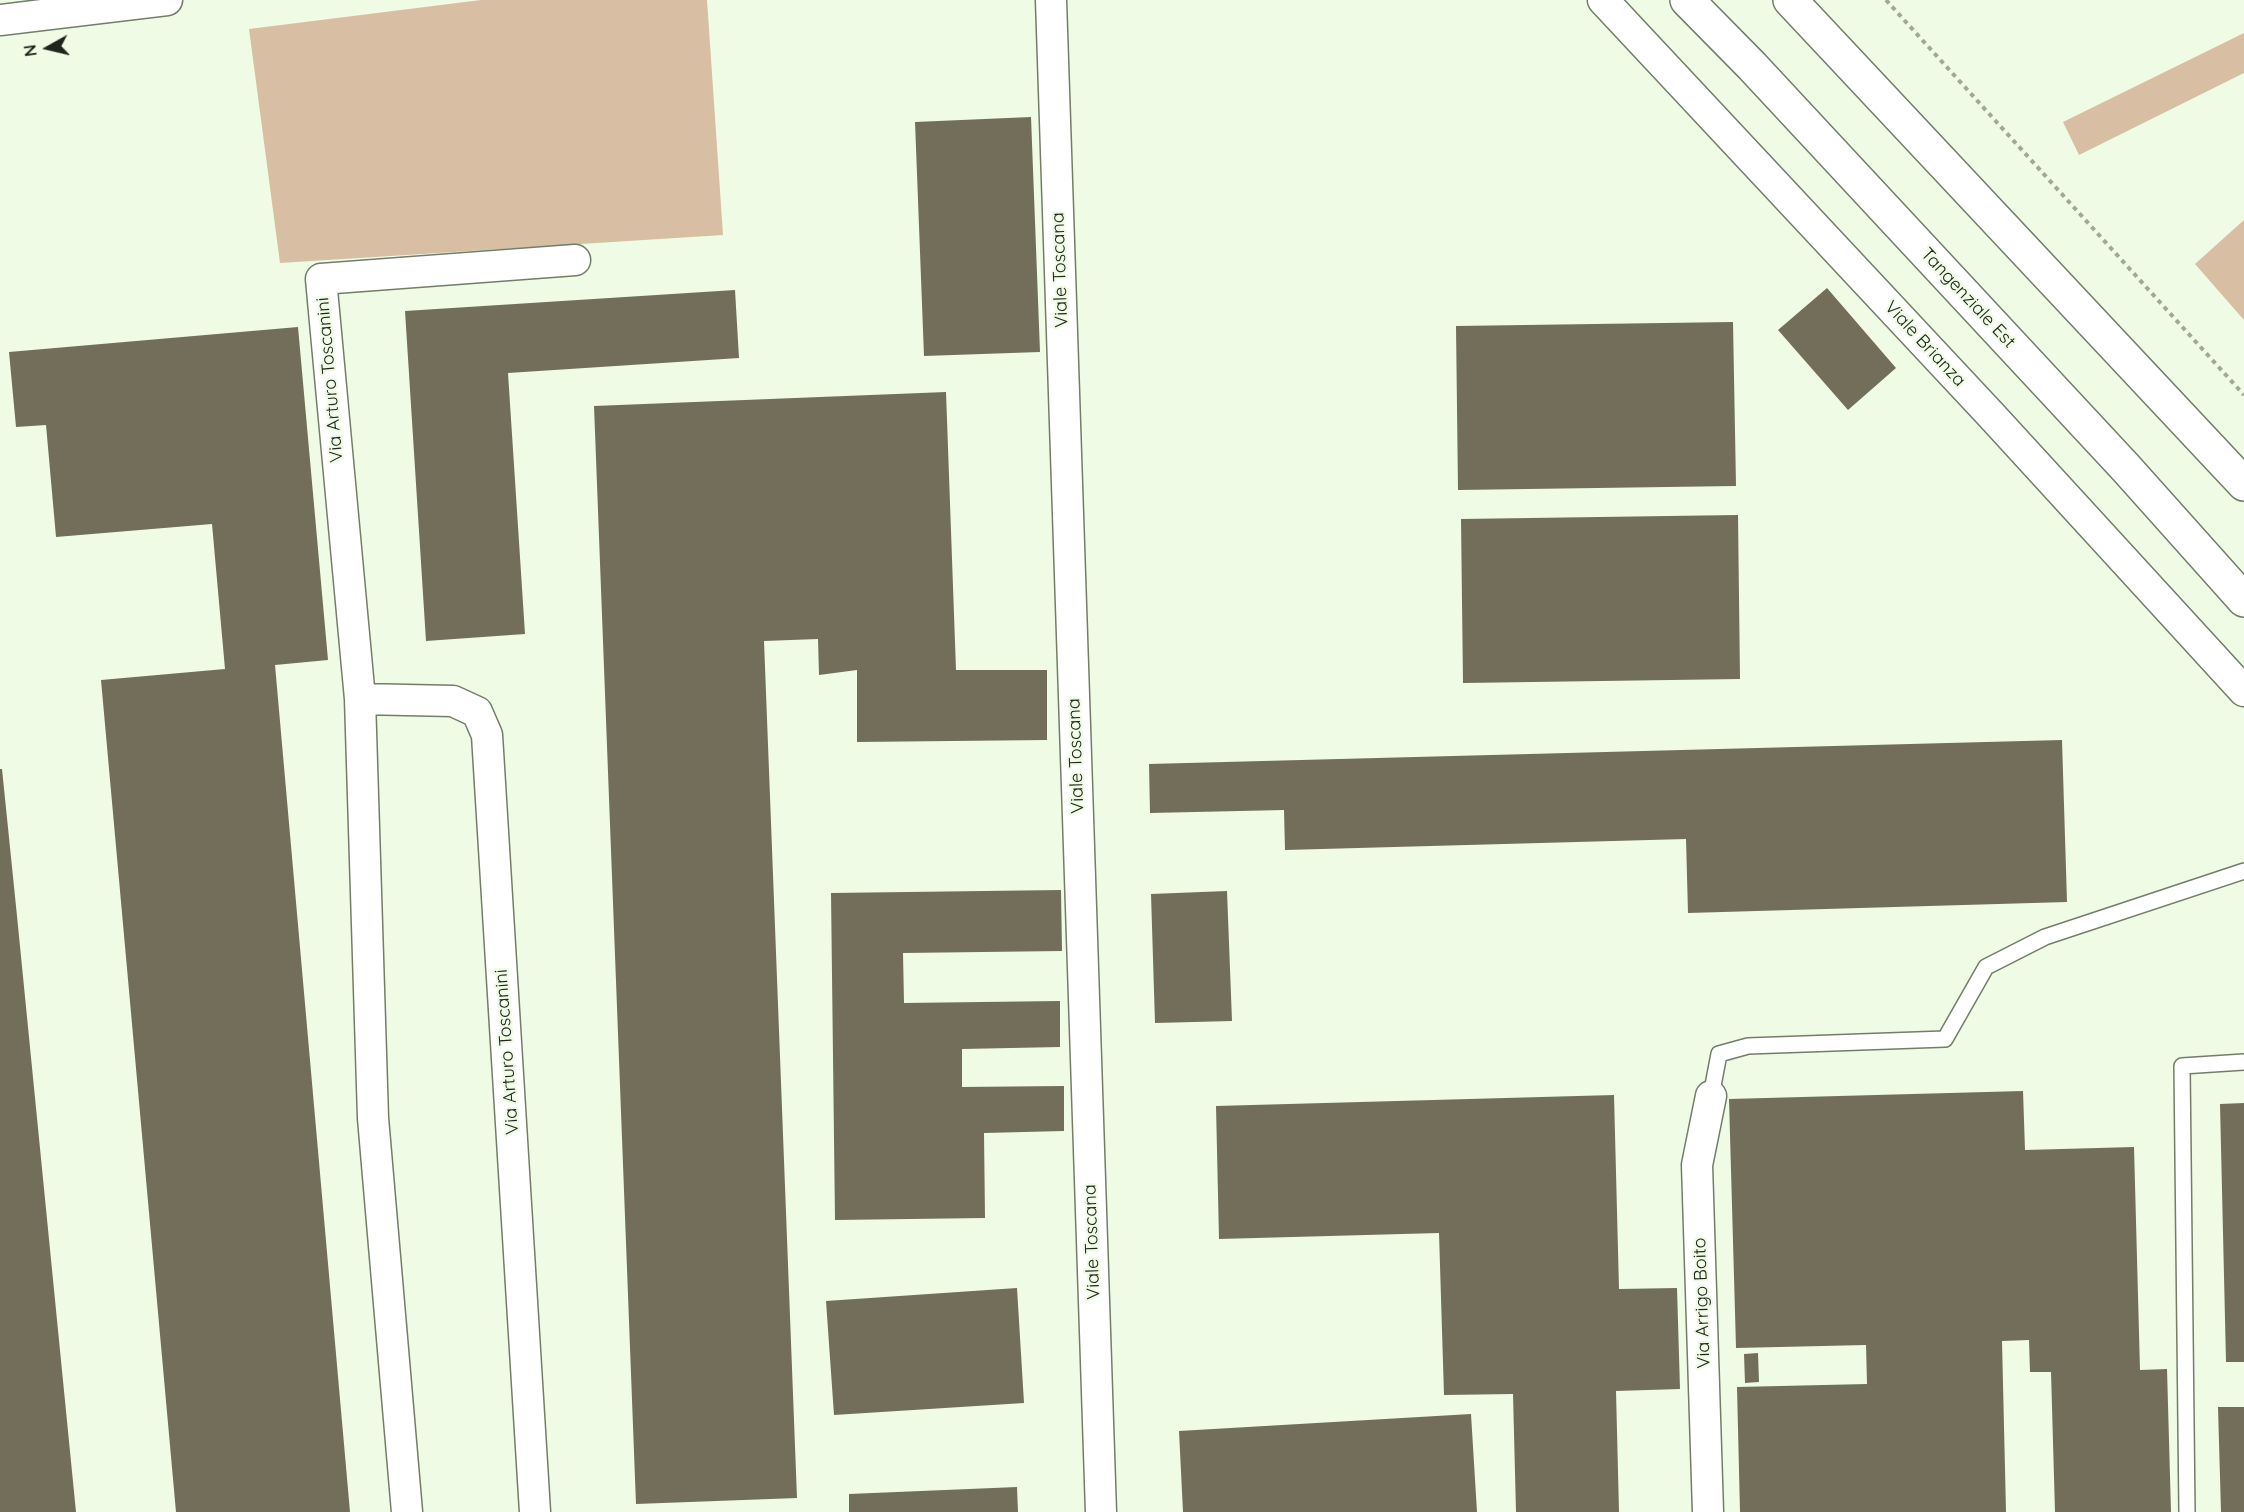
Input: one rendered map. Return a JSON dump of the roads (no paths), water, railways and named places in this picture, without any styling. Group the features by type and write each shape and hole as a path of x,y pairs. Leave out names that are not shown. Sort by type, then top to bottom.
{"highway":[{"name":"Tangenziale Est","path":"1687,0 1752,66 2110,450 2244,600"},
{"path":"1790,0 2244,484"}],"street":[{"path":"0,20 167,0"},
{"name":"Viale Toscana","path":"1051,0 1101,1512"},
{"name":"Viale Brianza","path":"1603,0 1992,416 2244,691"},
{"name":"Via Arturo Toscanini","path":"406,1512 373,1118 360,699 321,279 575,260"},
{"name":"Via Arturo Toscanini","path":"360,699 453,701 477,712 487,735 536,1512"},
{"name":"Via Arrigo Boito","path":"1708,1512 1697,1166 1711,1096"}],"lane":[{"path":"1711,1096 1719,1054 1748,1046 1944,1039 1986,967 2044,937 2244,871"},
{"path":"2187,1512 2182,1066 2244,1062"}]}
